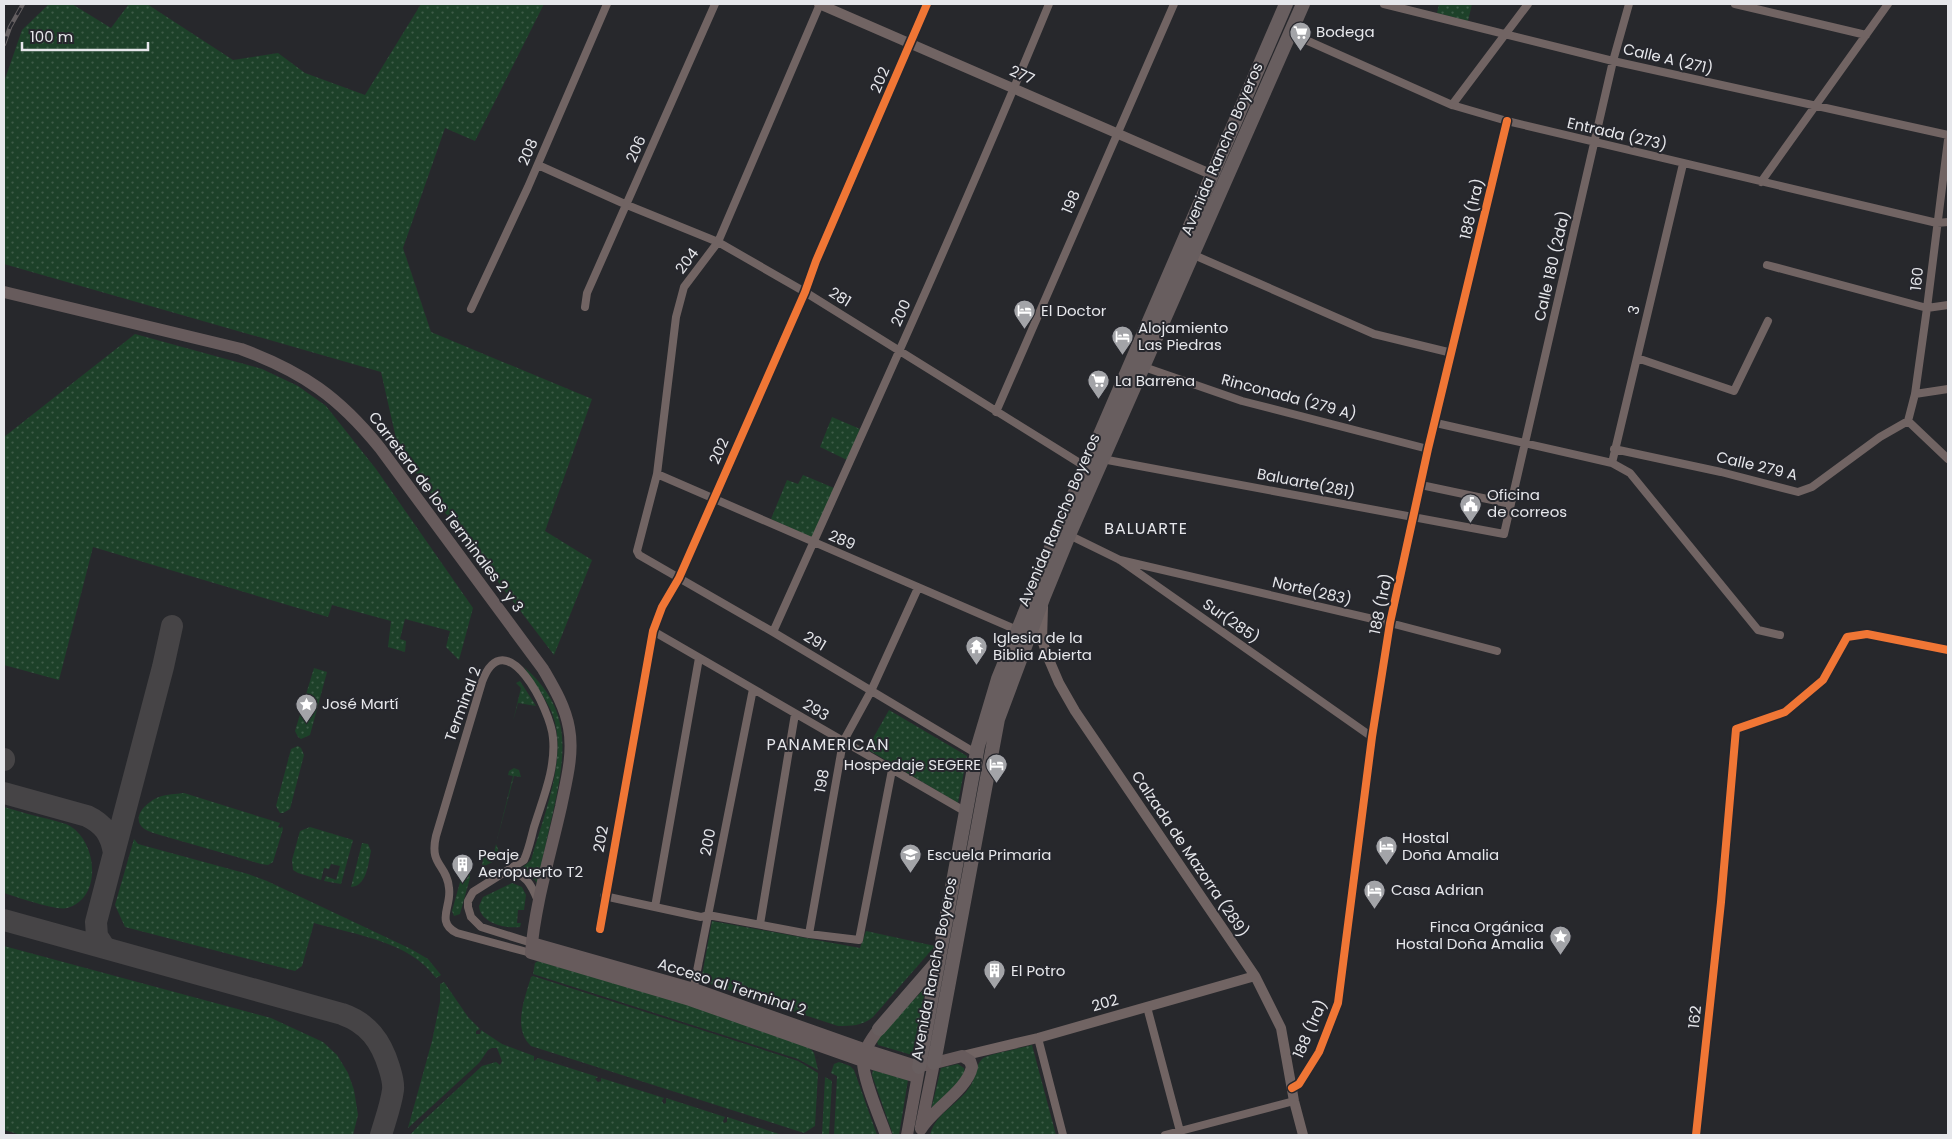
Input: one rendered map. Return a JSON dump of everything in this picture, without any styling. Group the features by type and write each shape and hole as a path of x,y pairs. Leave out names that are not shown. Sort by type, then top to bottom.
{"highway":[{"name":"Avenida Rancho Boyeros","path":"918,1072 977,754 986,718 1017,630 1286,4"},
{"name":"Avenida Rancho Boyeros","path":"934,1063 998,719 1069,535 1303,4"},
{"path":"879,1029 939,961"}],"main road":[{"name":"Carretera de los Terminales 2 y 3","path":"4,292 250,352 290,370 313,384 339,403 361,425 460,554 543,669 557,693 565,712 569,730 570,751 567,776 538,903 532,948"},
{"name":"Acceso al Terminal 2","path":"532,948 846,1043 864,1056"},
{"name":"Acceso al Terminal 2","path":"692,995 864,1056 918,1072"},
{"path":"846,1043 857,1041 879,1029"},
{"path":"879,1029 864,1056 865,1074 886,1135"},
{"path":"918,1072 934,1063 967,1060 971,1072 965,1082 930,1117 920,1132"},
{"name":"Avenida Rancho Boyeros","path":"920,1132 934,1063"},
{"name":"Avenida Rancho Boyeros","path":"907,1135 918,1072"}],"street":[{"name":"208","path":"471,310 538,165 606,4"},
{"name":"206","path":"585,306 587,293 715,4"},
{"name":"277","path":"820,4 1213,174"},
{"name":"204","path":"638,553 657,474 676,317 684,287 718,242 820,4"},
{"name":"202","path":"600,929 604,896 653,631 662,607 679,578 805,292 816,261 927,4"},
{"name":"200","path":"773,632 900,351 1015,88 1049,4"},
{"name":"198","path":"996,412 1116,133 1174,4"},
{"name":"Calle A (271)","path":"1384,4 1613,61 1948,134"},
{"path":"1452,105 1528,4"},
{"name":"Calle 180 (2da)","path":"1504,534 1594,142 1628,4"},
{"path":"1735,4 1866,35"},
{"path":"1761,182 1888,4"},
{"name":"Entrada (273)","path":"1290,33 1452,105 1507,122 1937,224 1948,222"},
{"name":"188 (1ra)","path":"1292,1088 1299,1084 1319,1052 1338,1003 1372,737 1390,623 1428,449 1436,423 1507,122"},
{"name":"160","path":"1908,421 1915,394 1948,140"},
{"name":"3","path":"1612,462 1683,164"},
{"name":"281","path":"538,165 627,205 718,242 805,292 1086,467"},
{"path":"1194,255 1374,334 1452,353"},
{"path":"1767,266 1927,308 1948,305"},
{"path":"1637,358 1734,391 1768,321"},
{"name":"Rinconada (279 A)","path":"1144,367 1242,401 1428,449"},
{"path":"1915,394 1948,389"},
{"path":"1908,421 1948,457"},
{"name":"Calle 279 A","path":"1614,449 1722,472 1798,492 1812,487 1880,437 1908,421"},
{"path":"1436,423 1612,462 1630,473 1758,630 1780,635"},
{"name":"Baluarte(281)","path":"1102,459 1504,534"},
{"name":"289","path":"657,474 1017,630"},
{"path":"1421,485 1511,504"},
{"name":"Sur(285)","path":"1069,535 1120,560 1372,737"},
{"name":"291","path":"638,553 977,754"},
{"name":"Norte(283)","path":"1120,560 1390,623 1497,652"},
{"name":"198","path":"809,934 843,742 871,691 918,588"},
{"name":"Calzada de Mazorra (289)","path":"1044,596 1042,640 1059,683 1074,711 1255,976 1281,1028 1294,1101 1303,1135"},
{"name":"293","path":"653,631 966,812"},
{"name":"162","path":"1696,1135 1721,902 1736,729 1785,712 1823,680 1847,636 1867,634 1948,650"},
{"path":"655,907 699,658"},
{"name":"Terminal 2","path":"502,660 520,668 533,686 549,718 554,747 553,761 523,862 471,894 467,905 472,920 481,927 532,948 457,933 448,929 445,923 449,887 434,854 436,836 484,676 492,665 502,660"},
{"name":"200","path":"692,995 753,689"},
{"path":"760,924 795,714"},
{"path":"604,896 700,918 708,914 809,934 859,940 892,770"},
{"path":"503,874 515,873 524,877 532,887 538,903"},
{"name":"202","path":"967,1060 986,1050 1038,1038 1255,976"},
{"path":"1147,1007 1181,1133"},
{"path":"1038,1038 1063,1135"},
{"path":"1165,1135 1181,1133 1294,1101"}],"green space":[{"path":"49,4 72,4 111,28 129,4 147,4 233,60 278,53 305,73 365,95 421,4 544,4 475,141 445,128 403,248 431,332 592,399 545,531 592,560 554,655 437,502 398,447 381,372 4,264 4,82 22,30"},
{"path":"1439,4 1472,4 1468,21 1437,13"},
{"path":"135,334 262,369 298,386 326,406 376,469 473,608 459,660 446,647 450,631 405,619 400,639 406,641 405,652 388,647 391,621 332,605 328,617 93,547 59,680 4,665 4,437"},
{"path":"832,417 860,429 847,460 820,447"},
{"path":"803,475 834,488 813,538 771,519 787,480 798,484"},
{"path":"524,667 540,683 551,699 558,715 562,732 561,768 558,787 537,883 522,868 531,860 552,786 558,748 552,713 543,695"},
{"path":"314,668 327,672 310,735 301,739 295,731"},
{"path":"520,681 536,706 518,703 513,721 521,688 516,683"},
{"path":"889,710 967,756 958,803 867,749"},
{"path":"298,746 304,755 290,809 280,813 276,806 291,749"},
{"path":"514,768 519,770 521,777 514,776 496,844 513,776 508,775 509,771"},
{"path":"184,793 280,823 278,827 281,828 282,826 283,829 273,862 268,865 261,864 160,835 142,827 139,822 140,813 147,805 162,796"},
{"path":"4,807 66,824 79,834 86,844 92,869 91,882 79,902 67,908 62,908 36,903 4,893"},
{"path":"310,827 353,840 341,884 324,881 326,876 336,880 340,866 331,864 329,869 324,868 321,880 293,870 292,860 300,831"},
{"path":"134,839 138,844 267,881 411,949 428,959 441,975 436,978 411,955 381,941 314,923 302,966 295,971 125,927 115,905"},
{"path":"362,843 368,844 371,851 368,868 364,879 356,886 351,887"},
{"path":"496,844 501,857 483,867 484,855 488,859 493,856"},
{"path":"466,871 470,874 470,878 460,914 454,916 452,911 462,875"},
{"path":"512,883 522,887 526,895 524,910 518,910 517,923 521,923 520,927 495,924 480,912 479,906 483,897"},
{"path":"712,921 860,948 866,931 935,946 873,1017 861,1024 838,1026 701,981"},
{"path":"4,946 271,1018 323,1042 337,1055 348,1073 354,1090 358,1115 353,1135 21,1135 4,1130"},
{"path":"538,961 705,1009 809,1047 814,1053 818,1070 798,1059 533,974 535,963"},
{"path":"533,976 798,1061 818,1073 815,1126 804,1133 531,1046 525,1039 521,1022 523,1003 531,977"},
{"path":"444,982 468,1017 480,1029 476,1031 476,1034 480,1034 481,1030 502,1044 534,1056 534,1061 538,1058 598,1077 595,1079 598,1082 601,1081 601,1078 664,1098 662,1101 664,1104 666,1103 666,1098 725,1117 724,1123 727,1122 727,1117 782,1135 410,1135 482,1066 496,1062 500,1065 502,1061 497,1048 488,1050 479,1063 408,1128 432,1041 440,1002 440,984"},
{"path":"926,987 912,1055 878,1045 879,1036"},
{"path":"1032,1045 1056,1135 930,1135 937,1120 971,1085 978,1064 983,1058"},
{"path":"839,1062 850,1066 854,1070 877,1135 834,1135 837,1076 831,1073 834,1064"},
{"path":"958,1064 964,1068 965,1075 931,1110 941,1068"},
{"path":"873,1070 908,1080 899,1135 893,1135 872,1075"},
{"path":"825,1077 832,1081 829,1135 822,1135"}],"taxiway":[{"path":"114,853 172,626"},
{"path":"4,793 87,816 102,826 109,835 114,853 96,922 97,936 105,948"},
{"path":"4,920 342,1014 359,1022 372,1034 382,1049 393,1081 392,1096 381,1135"}],"railway":[{"path":"4,44 10,27 23,4"}],"cycle path":[{"path":"600,929 653,631 662,607 679,578 805,292 816,261 927,4"},
{"path":"1292,1088 1299,1084 1319,1052 1338,1003 1372,737 1390,623 1428,449 1507,121"},
{"path":"1696,1135 1721,902 1736,729 1785,712 1823,680 1847,637 1867,634 1948,650"}],"place":[{"name":"Bodega","path":"1300,51"},
{"name":"El Doctor","path":"1025,330"},
{"name":"Alojamiento Las Piedras","path":"1122,356"},
{"name":"La Barrena","path":"1099,400"},
{"name":"Oficina de correos","path":"1471,523"},
{"name":"Iglesia de la Biblia Abierta","path":"977,666"},
{"name":"José Martí","path":"306,723"},
{"name":"Hospedaje SEGERE","path":"997,784"},
{"name":"Hostal Doña Amalia","path":"1386,866"},
{"name":"Escuela Primaria","path":"911,874"},
{"name":"Peaje Aeropuerto T2","path":"462,883"},
{"name":"Casa Adrian","path":"1375,909"},
{"name":"Finca Orgánica Hostal Doña Amalia","path":"1560,955"},
{"name":"El Potro","path":"995,990"}],"district":[{"name":"BALUARTE","path":"1146,528"},
{"name":"PANAMERICAN","path":"828,744"}]}
